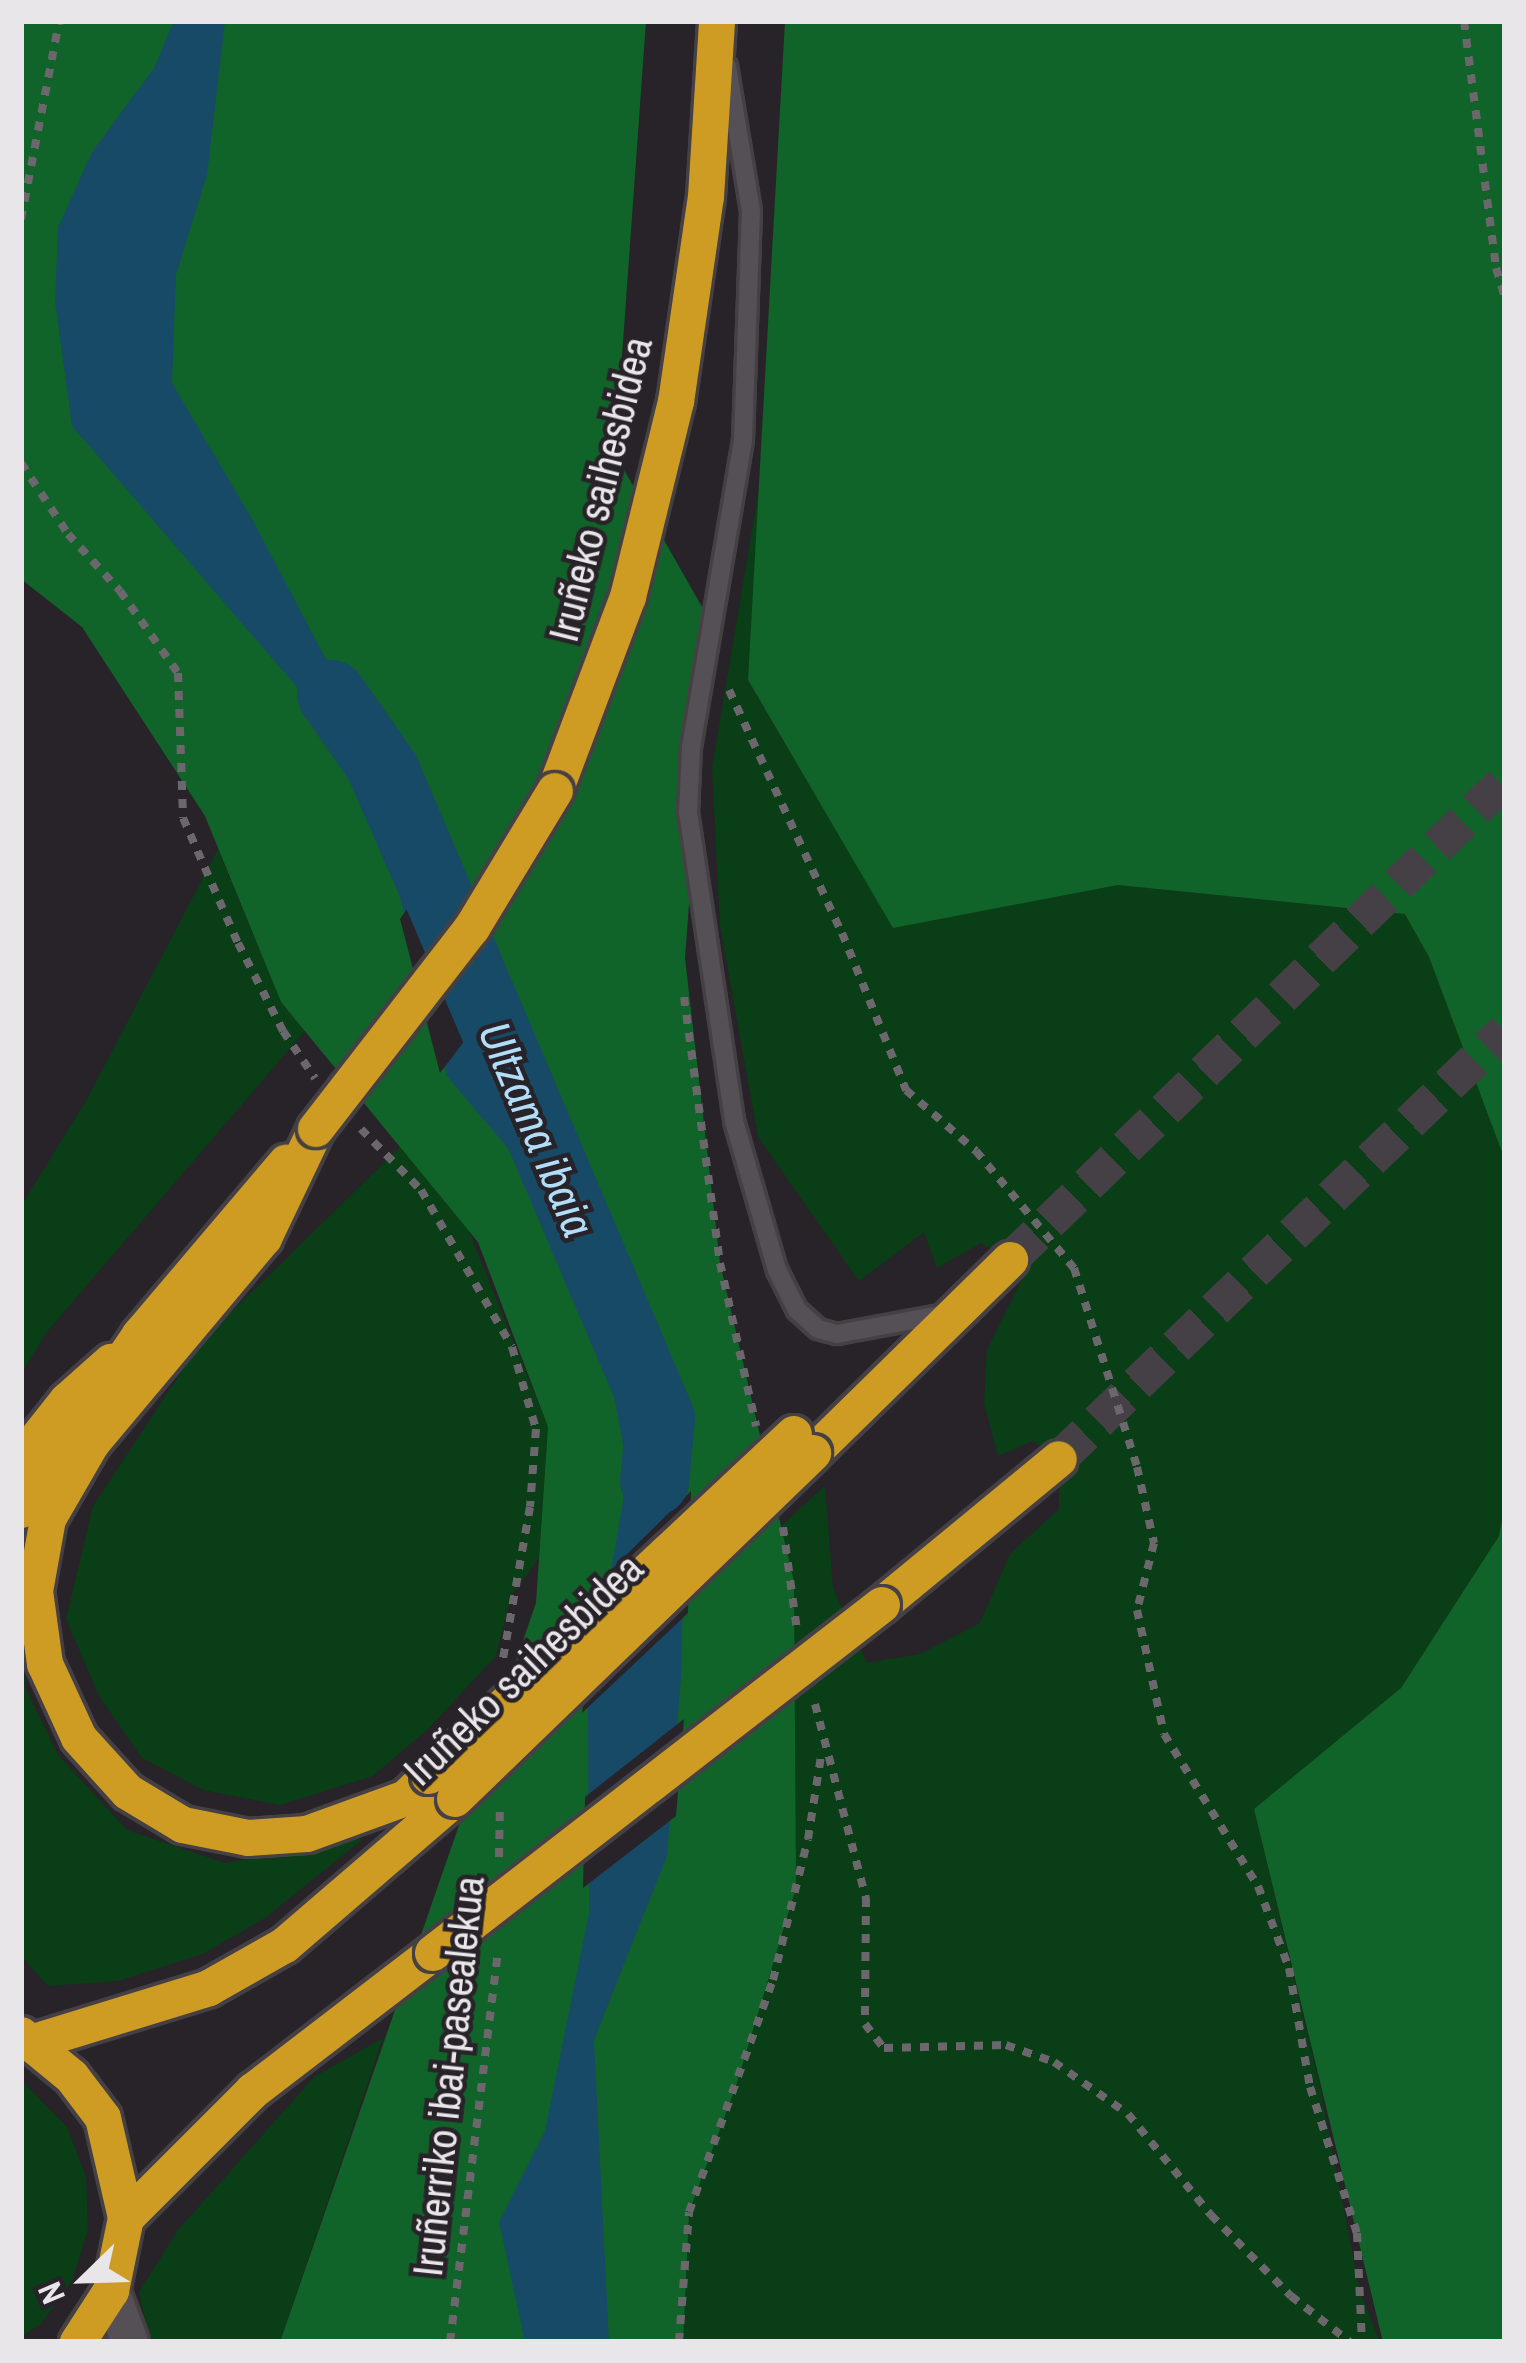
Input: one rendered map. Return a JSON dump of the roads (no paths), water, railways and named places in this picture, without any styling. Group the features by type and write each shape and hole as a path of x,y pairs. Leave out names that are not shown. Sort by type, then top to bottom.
{"highway":[{"name":"Iruñeko saihesbidea","path":"21,1510 140,1335 316,1129 472,928 555,791 628,597 676,402 706,196 719,21"},
{"path":"316,1129 264,1238 92,1443 48,1519 34,1591 45,1664 79,1738 128,1792 183,1825 248,1838 307,1834 442,1788"},
{"name":"Iruñeko saihesbidea","path":"28,2039 209,1988 285,1945 788,1440 881,1386 1010,1260"},
{"name":"Iruñeko saihesbidea","path":"21,1459 67,1401 140,1335"},
{"path":"126,2218 253,2091 883,1605 1060,1460"},
{"path":"28,2039 72,2077 103,2118 126,2218 111,2290 78,2342"}],"street":[{"path":"111,2290 130,2342"}],"lane":[{"path":"719,21 751,211 743,440 691,747 688,812 734,1121 777,1270 797,1310 818,1329 837,1334 957,1312"}],"water":[{"path":"174,21 225,21 207,175 176,275 172,383 252,519 385,771 649,1392 687,1439 681,1677 667,1856 594,2040 609,2342 525,2342 499,2222 545,2131 589,1913 588,1706 628,1472 613,1391 512,1153 447,1076 400,897 320,714 72,426 55,302 58,227 92,152 154,68"}],"waterway":[{"name":"Ultzama ibaia","path":"331,694 385,771 660,1418 654,1481"}],"tunnel":[{"path":"1010,1260 1505,781"},
{"path":"1059,1459 1505,1031"}]}
